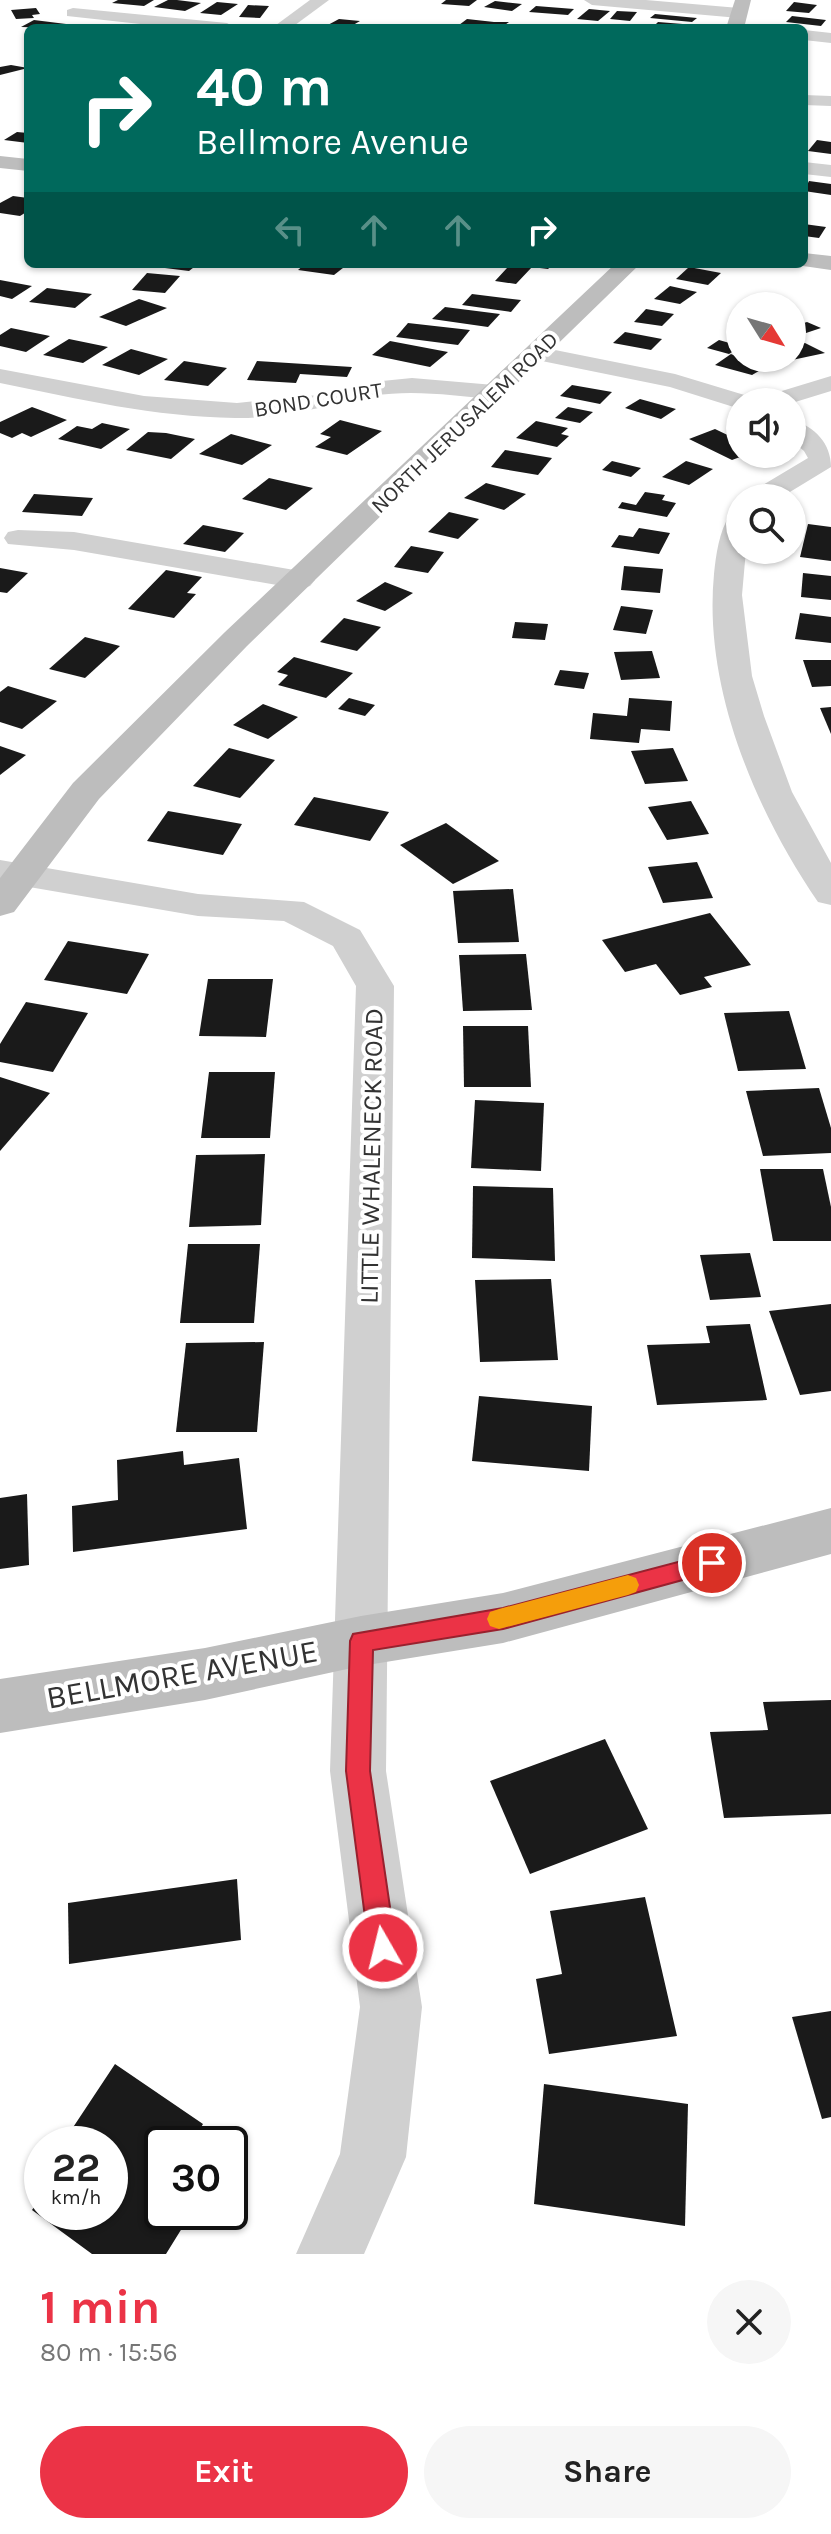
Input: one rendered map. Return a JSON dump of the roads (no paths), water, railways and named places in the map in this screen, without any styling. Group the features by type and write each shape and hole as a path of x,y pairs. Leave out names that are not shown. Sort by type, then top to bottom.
{"main road":[{"path":"0,162 24,165"},
{"path":"808,260 831,263"},
{"name":"NORTH JERUSALEM ROAD","path":"7,883 86,791 236,639 624,268"},
{"name":"BELLMORE AVENUE","path":"0,1706 205,1674 361,1641 503,1618 831,1531"}],"street":[{"path":"286,24 321,0"},
{"path":"592,0 739,14"},
{"path":"73,13 186,24"},
{"path":"808,35 831,38"},
{"path":"808,100 831,101"},
{"path":"808,168 831,171"},
{"path":"535,353 675,381 726,397"},
{"name":"BOND COURT","path":"0,376 144,404 237,411 318,403 372,389 412,385 494,392"},
{"path":"806,391 831,383"},
{"path":"786,484 826,461 806,439"},
{"path":"18,538 74,541 300,580"},
{"path":"729,564 727,578 732,656 751,735 791,828 831,894"},
{"name":"LITTLE WHALENECK ROAD","path":"7,883 198,905 291,910 347,938 375,986 358,1771 391,2007 373,2157 330,2254"}]}
